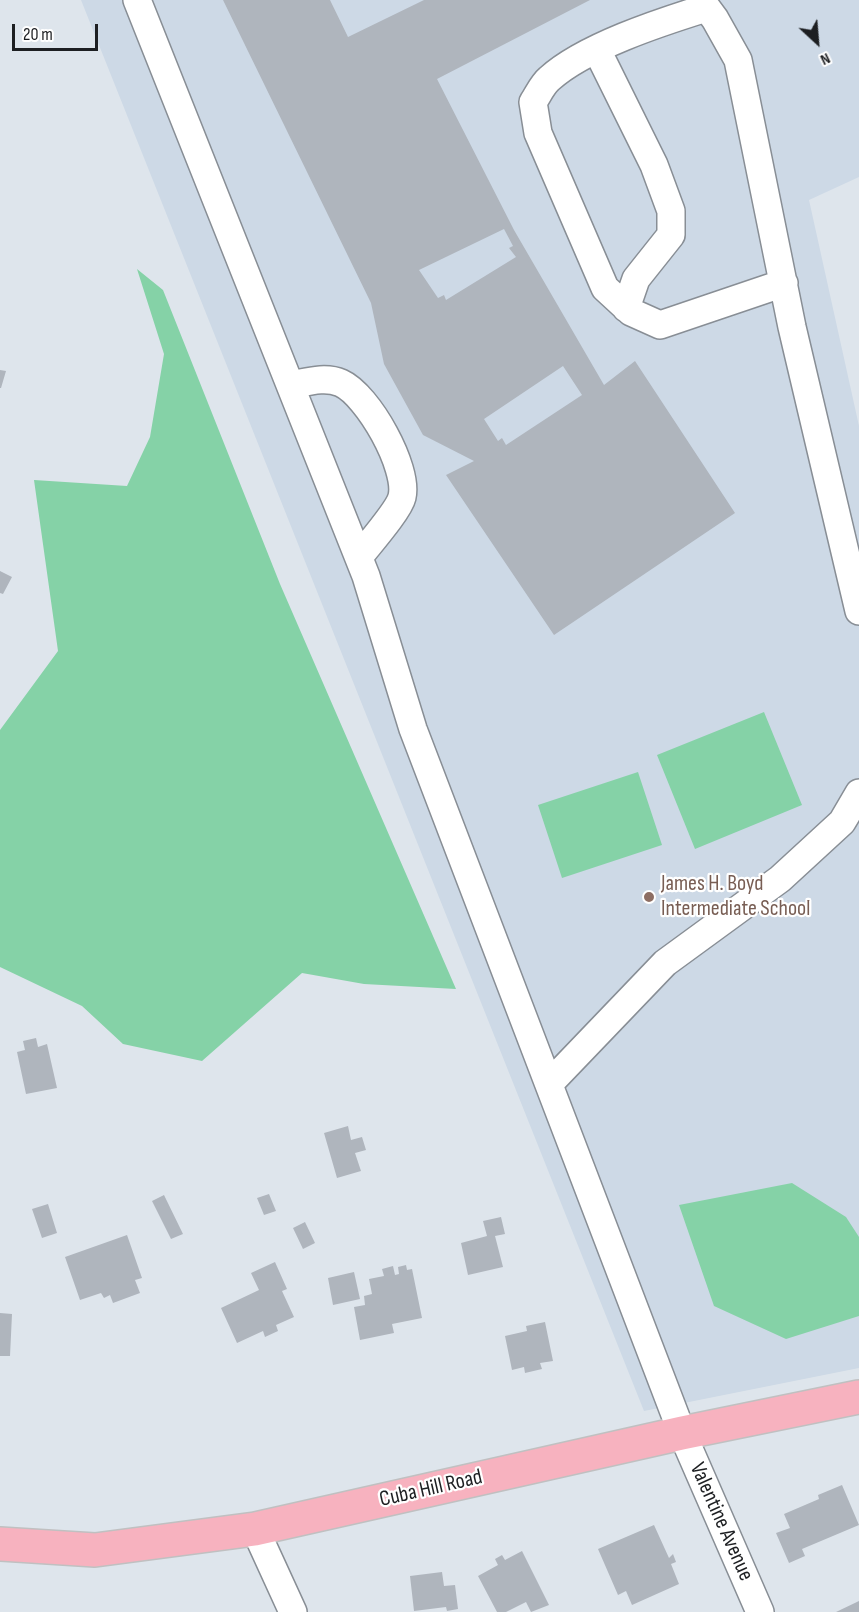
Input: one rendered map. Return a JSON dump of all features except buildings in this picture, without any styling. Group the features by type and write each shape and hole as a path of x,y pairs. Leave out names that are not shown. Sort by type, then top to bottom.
{"main road":[{"name":"Cuba Hill Road","path":"0,1544 95,1551 255,1529 682,1433 859,1397"}],"street":[{"name":"Valentine Avenue","path":"137,0 359,557 413,729 682,1433 760,1612"},
{"path":"784,284 660,326 626,308 605,288 538,133 533,102 548,79 644,28 704,4 738,60 784,284 859,611"},
{"path":"597,51 654,165 671,211 671,235 636,279 626,308"},
{"path":"291,385 326,379 340,382 353,390 366,405 391,447 404,483 402,500 359,557"},
{"path":"549,1084 665,963 780,879 842,822 859,793"},
{"path":"255,1529 293,1612"}],"shaded area":[{"name":"James H. Boyd Intermediate School","path":"81,0 859,0 859,177 809,200 859,426 859,1368 644,1411"}],"green space":[{"path":"137,269 163,290 280,584 456,989 364,984 302,973 202,1061 123,1044 82,1006 0,967 0,730 58,651 34,480 127,486 150,437 164,354"},
{"path":"764,712 802,805 695,849 657,755"},
{"path":"638,772 662,845 562,878 538,805"},
{"path":"792,1183 846,1217 859,1237 859,1316 786,1339 714,1306 679,1205"}],"place":[{"name":"James H. Boyd Intermediate School","path":"649,897"}]}
